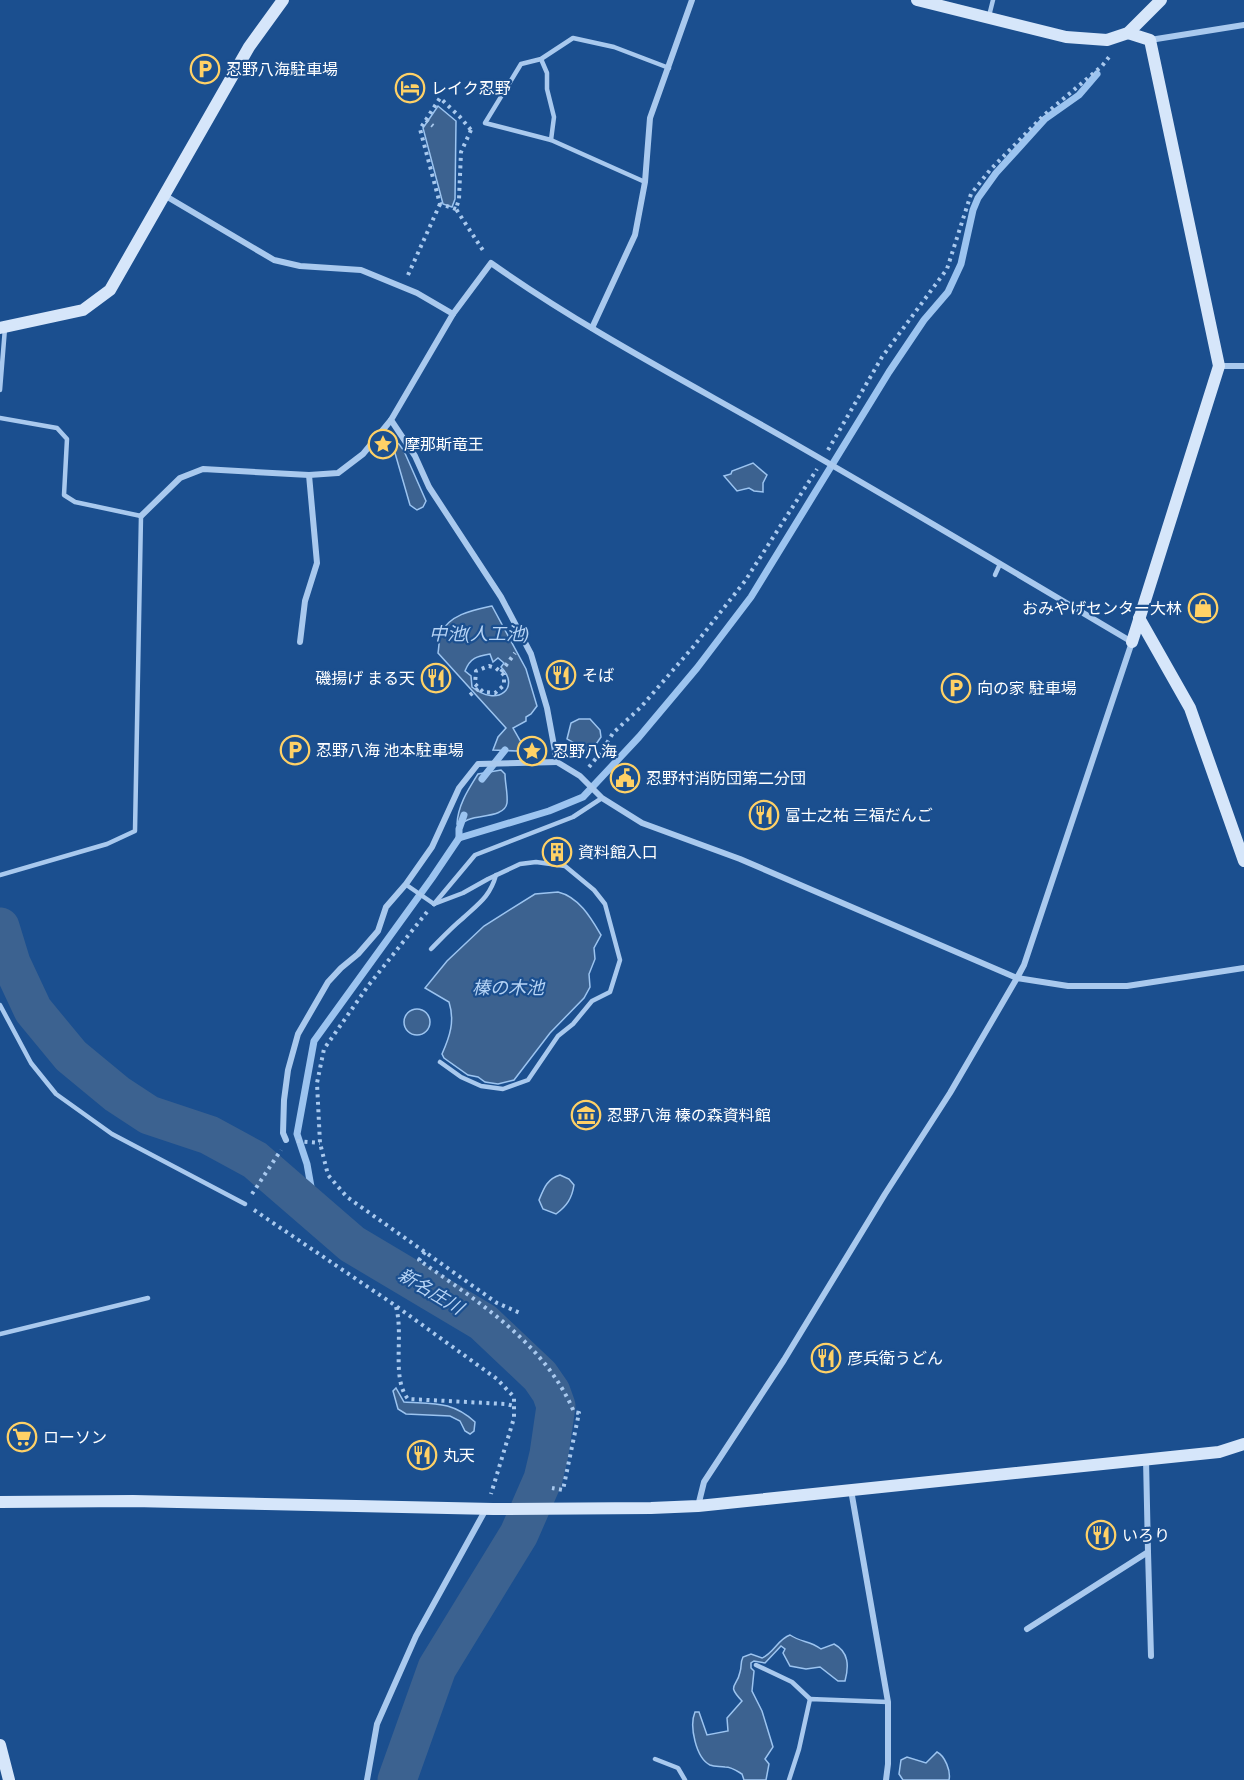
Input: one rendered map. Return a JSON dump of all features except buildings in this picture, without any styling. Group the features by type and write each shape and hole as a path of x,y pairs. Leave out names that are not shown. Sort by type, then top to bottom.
{"street":[{"path":"2,328 83,310 110,290 249,47 283,0"},
{"path":"592,328 635,235 645,182 650,118 692,0"},
{"path":"917,0 1066,37 1107,40 1128,33 1161,0"},
{"path":"1128,33 1150,40 1244,25"},
{"path":"698,1506 704,1482 784,1360 885,1194 950,1093 1024,965 1132,642 1219,366 1150,40"},
{"path":"164,195 274,261 300,266 361,270 403,287 453,314"},
{"path":"141,516 180,478 203,469 309,475 338,473 363,454 391,420 453,314 491,263 523,286 592,328 1132,642"},
{"path":"1219,366 1244,366"},
{"path":"391,420 415,456 429,487 501,597 531,654 547,708 556,762"},
{"path":"300,642 305,601 317,563 309,475"},
{"path":"1139,618 1190,708 1244,861"},
{"path":"285,1143 284,1100 288,1070 298,1034 328,982 340,968 358,954 378,931 386,907 407,885 432,848 459,788 478,764 556,762 580,776 601,797 642,823 740,859 1017,978 1068,986 1127,986 1244,968"},
{"path":"0,1502 133,1501 490,1509 698,1506 1219,1452 1244,1444"},
{"path":"1146,1459 1151,1656"},
{"path":"851,1490 888,1702 886,1780"},
{"path":"367,1780 377,1724 416,1636 490,1509"},
{"path":"1027,1629 1148,1552"},
{"path":"0,1745 9,1780"}],"lane":[{"path":"989,19 993,0"},
{"path":"645,182 551,140 485,123 521,64 541,59 573,38 614,47 669,68"},
{"path":"541,59 547,73 547,89 554,117 551,140"},
{"path":"0,390 2,328"},
{"path":"0,418 57,428 67,439 64,495 75,502 141,516 135,831 107,844 0,875"},
{"path":"995,575 1000,564"},
{"path":"434,904 476,855 573,817 601,797"},
{"path":"434,904 462,893 520,864 536,862 565,866 594,890 605,904 620,960 610,992 592,1001 573,1024 558,1036 528,1080 503,1089 481,1086 461,1077 440,1062"},
{"path":"431,949 484,900 493,888 496,875"},
{"path":"407,885 434,904"},
{"path":"0,1005 31,1064 56,1094 112,1134 246,1203"},
{"path":"0,1334 148,1298"},
{"path":"756,1665 792,1682 810,1699 888,1702"},
{"path":"789,1780 799,1749 810,1699"},
{"path":"655,1759 678,1768 685,1780"}],"path":[{"path":"580,776 602,751 613,733 641,707 693,647 745,581 822,460 882,357 947,269 971,194 990,170 1043,116 1102,66 1128,33"},
{"path":"403,287 440,204 420,129 440,98 473,130 460,152 459,199 456,209"},
{"path":"426,120 434,126"},
{"path":"440,204 456,209 491,263"},
{"path":"502,671 519,648"},
{"path":"489,666 502,671 505,682 500,691 487,693 479,688 475,684 476,671 489,666"},
{"path":"470,695 479,688"},
{"path":"434,904 368,986 324,1049 317,1083 317,1142 328,1175 347,1197 497,1303 520,1313"},
{"path":"285,1143 246,1203 497,1379 514,1397 514,1418 490,1509"},
{"path":"425,1252 419,1260 509,1326 552,1372 574,1412 579,1413 563,1490 552,1488"},
{"path":"458,1287 464,1279"},
{"path":"472,1298 479,1290"},
{"path":"396,1306 400,1322 400,1382 408,1399 497,1403 514,1406"}],"water":[{"path":"438,106 456,121 455,199 452,207 443,204 423,128"},
{"path":"392,440 404,451 426,501 423,507 417,510 410,505 395,453 384,447 385,443"},
{"path":"753,463 767,475 763,483 763,492 749,488 737,491 724,476"},
{"name":"中池(人工池)","path":"492,606 526,669 537,706 526,717 526,721 513,728 522,744 517,751 493,750 498,737 506,728 438,653 441,633 450,621 470,611","holes":["490,654 493,662 498,658 504,663 501,667 507,674 509,682 504,692 490,696 472,687 471,676 465,671 469,663 478,657"]},
{"path":"579,719 590,719 600,730 601,737 592,750 586,750 567,739 571,723"},
{"path":"501,770 505,774 507,803 505,808 492,815 457,824 461,804 478,774"},
{"name":"榛の木池","path":"558,892 578,903 589,915 601,935 594,948 595,959 589,974 590,987 584,998 550,1033 514,1080 498,1084 485,1082 478,1077 468,1075 444,1058 442,1054 451,1028 452,1016 449,1002 425,988 447,961 484,926 535,894"},
{"path":"417,1009 426,1013 430,1022 426,1031 417,1035 408,1031 404,1022 408,1013"},
{"path":"560,1175 569,1179 574,1185 568,1201 556,1214 543,1209 539,1200 549,1182"},
{"path":"396,1388 404,1402 442,1405 458,1410 475,1422 474,1431 470,1434 465,1431 460,1421 450,1416 406,1414 398,1409 393,1391"},
{"path":"790,1635 821,1649 834,1644 839,1647 847,1660 845,1681 838,1681 820,1667 806,1669 790,1666 783,1653 785,1649 781,1646 765,1663 754,1661 751,1663 754,1671 752,1691 762,1711 773,1747 765,1759 769,1764 766,1780 744,1780 742,1774 732,1768 710,1765 701,1756 695,1741 693,1718 695,1712 699,1712 707,1735 728,1731 727,1718 742,1701 737,1696 734,1686 739,1677 743,1657 751,1654 762,1658"},
{"path":"937,1752 947,1764 949,1780 903,1780 899,1774 901,1760 907,1757 926,1763"}],"waterway":[{"path":"328,1225 313,1198 307,1164 297,1134 314,1041 459,838 549,811 583,797 639,737 697,668 751,597 889,372 924,320 948,292 961,264 973,210 978,198 996,173 1045,119 1079,95 1097,74"},
{"path":"482,779 505,750"},
{"path":"459,838 459,829 464,815"},
{"name":"新名庄川","path":"0,927 11,963 33,1010 71,1056 117,1094 149,1115 209,1135 255,1160 352,1244 483,1322 540,1376 551,1392 556,1406 543,1479 519,1534 437,1668 397,1780"}],"place":[{"name":"忍野八海駐車場","path":"205,69"},
{"name":"レイク忍野","path":"410,88"},
{"name":"摩那斯竜王","path":"383,444"},
{"name":"おみやげセンター大林","path":"1203,608"},
{"name":"そば","path":"561,675"},
{"name":"磯揚げ まる天","path":"436,678"},
{"name":"向の家 駐車場","path":"956,688"},
{"name":"忍野八海 池本駐車場","path":"295,750"},
{"name":"忍野八海","path":"532,751"},
{"name":"忍野村消防団第二分団","path":"625,778"},
{"name":"富士之祐 三福だんご","path":"764,815"},
{"name":"資料館入口","path":"557,852"},
{"name":"忍野八海 榛の森資料館","path":"586,1115"},
{"name":"彦兵衛うどん","path":"826,1358"},
{"name":"ローソン","path":"22,1437"},
{"name":"丸天","path":"422,1455"},
{"name":"いろり","path":"1101,1535"}]}
